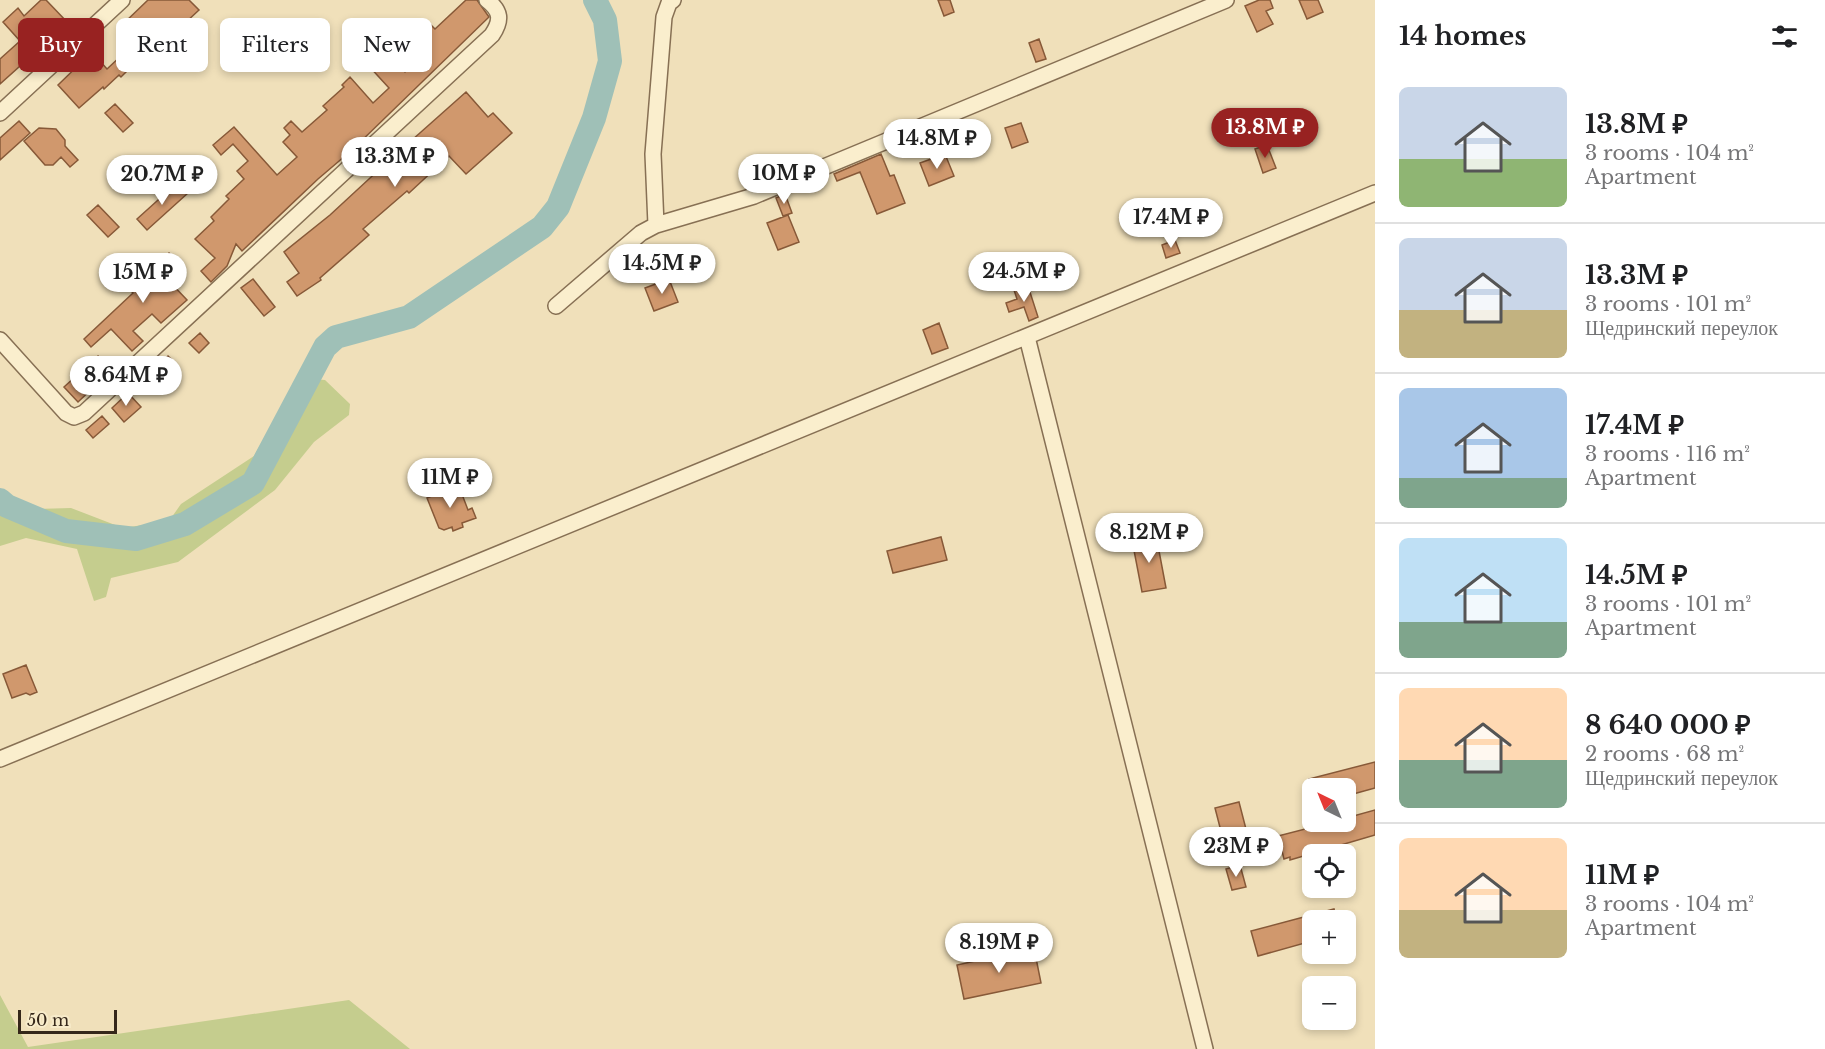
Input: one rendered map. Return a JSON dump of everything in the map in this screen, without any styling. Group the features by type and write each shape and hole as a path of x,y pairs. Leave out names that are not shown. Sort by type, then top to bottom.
{"street":[{"path":"0,113 122,0"},
{"path":"0,340 66,413 74,417 84,413 492,34 500,18 498,11 487,0"},
{"path":"656,225 653,154 664,16 669,3 673,0"},
{"path":"556,306 641,233 656,225 754,196 1226,0"},
{"path":"0,759 1375,194"},
{"path":"1027,337 1205,1049"}],"green space":[{"path":"298,378 325,380 350,404 349,415 314,442 275,490 178,562 111,578 106,597 94,601 77,549 26,538 0,546 0,510 71,508 123,528 169,521 181,504 254,456"},
{"path":"0,995 28,1047 349,1000 410,1049 0,1049"}],"building":[{"path":"41,0 46,0 63,18 18,18 18,39 3,22 18,8 24,16"},
{"path":"148,0 189,0 199,10 190,18 129,18"},
{"path":"466,0 477,0 489,17 352,150 242,251 236,244 227,266 211,282 201,271 215,258 195,239 214,221 211,217 229,199 226,196 244,179 237,171 248,161 233,144 221,155 213,145 234,127 277,175 297,157 283,142 290,135 284,128 291,121 302,132 327,110 323,106 344,87 342,85 350,77 373,103 389,88 374,72 432,72 432,26 435,29"},
{"path":"938,0 950,0 954,12 944,16"},
{"path":"1259,0 1270,0 1273,8 1266,11 1273,24 1257,32 1245,6"},
{"path":"1299,0 1318,0 1323,12 1307,19"},
{"path":"1039,39 1046,59 1036,62 1029,43"},
{"path":"18,43 18,68 0,84 0,59"},
{"path":"116,61 116,72 126,72 121,77 119,75 104,89 103,87 79,108 58,85 71,72 104,72 104,66 107,69"},
{"path":"466,92 488,117 493,113 512,133 466,174 449,156 409,193 407,191 363,229 369,235 320,278 321,280 297,296 287,282 299,273 284,252 330,215 396,154 414,173 429,159 412,140"},
{"path":"115,104 133,123 123,132 105,113"},
{"path":"19,121 30,133 0,160 0,138"},
{"path":"1021,123 1028,142 1012,148 1005,128"},
{"path":"39,128 56,129 65,140 65,146 78,160 70,167 61,157 53,165 45,165 24,141"},
{"path":"1267,145 1276,168 1263,173 1255,149"},
{"path":"881,154 890,176 894,175 905,203 877,214 860,172 837,181 834,174"},
{"path":"945,154 954,176 929,186 920,163"},
{"path":"178,182 188,193 147,230 137,219"},
{"path":"785,194 792,213 783,216 776,198"},
{"path":"98,205 119,227 108,237 87,215"},
{"path":"788,215 799,242 778,250 767,223"},
{"path":"1175,240 1180,253 1166,258 1162,245"},
{"path":"169,253 183,268 169,281 187,300 161,323 152,314 133,331 143,341 132,351 111,329 91,347 84,339 133,293 126,285 137,275 140,279"},
{"path":"253,279 275,307 264,316 241,288"},
{"path":"669,279 678,302 654,311 645,288"},
{"path":"1028,286 1038,317 1029,321 1024,307 1009,312 1006,303 1017,299 1014,290"},
{"path":"939,323 948,348 932,354 923,330"},
{"path":"200,333 209,343 199,353 189,343"},
{"path":"98,356 111,371 78,402 64,387"},
{"path":"168,356 176,364 172,368 178,374 162,389 148,375"},
{"path":"128,393 141,407 124,422 112,408"},
{"path":"102,416 109,424 93,438 86,430"},
{"path":"454,487 460,489 468,510 472,508 476,518 462,523 463,527 453,531 452,527 444,530 439,528 427,498"},
{"path":"1156,535 1166,588 1142,592 1132,540"},
{"path":"941,537 947,560 893,573 887,551"},
{"path":"26,665 37,692 12,698 3,674"},
{"path":"1375,762 1375,788 1356,793 1356,778 1313,778"},
{"path":"1239,802 1247,833 1223,839 1215,808"},
{"path":"1375,810 1375,835 1344,844 1302,844 1302,856 1290,860 1290,857 1284,859 1278,836 1302,830 1302,832 1356,832 1356,815"},
{"path":"1240,865 1246,887 1232,890 1226,869"},
{"path":"1302,917 1302,944 1258,956 1251,931"},
{"path":"1034,948 1041,983 964,999 957,965"}],"waterway":[{"path":"0,500 7,506 66,531 136,539 185,524 253,483 325,347 336,337 409,317 542,227 558,207 594,118 610,61 605,20 595,0"}]}
